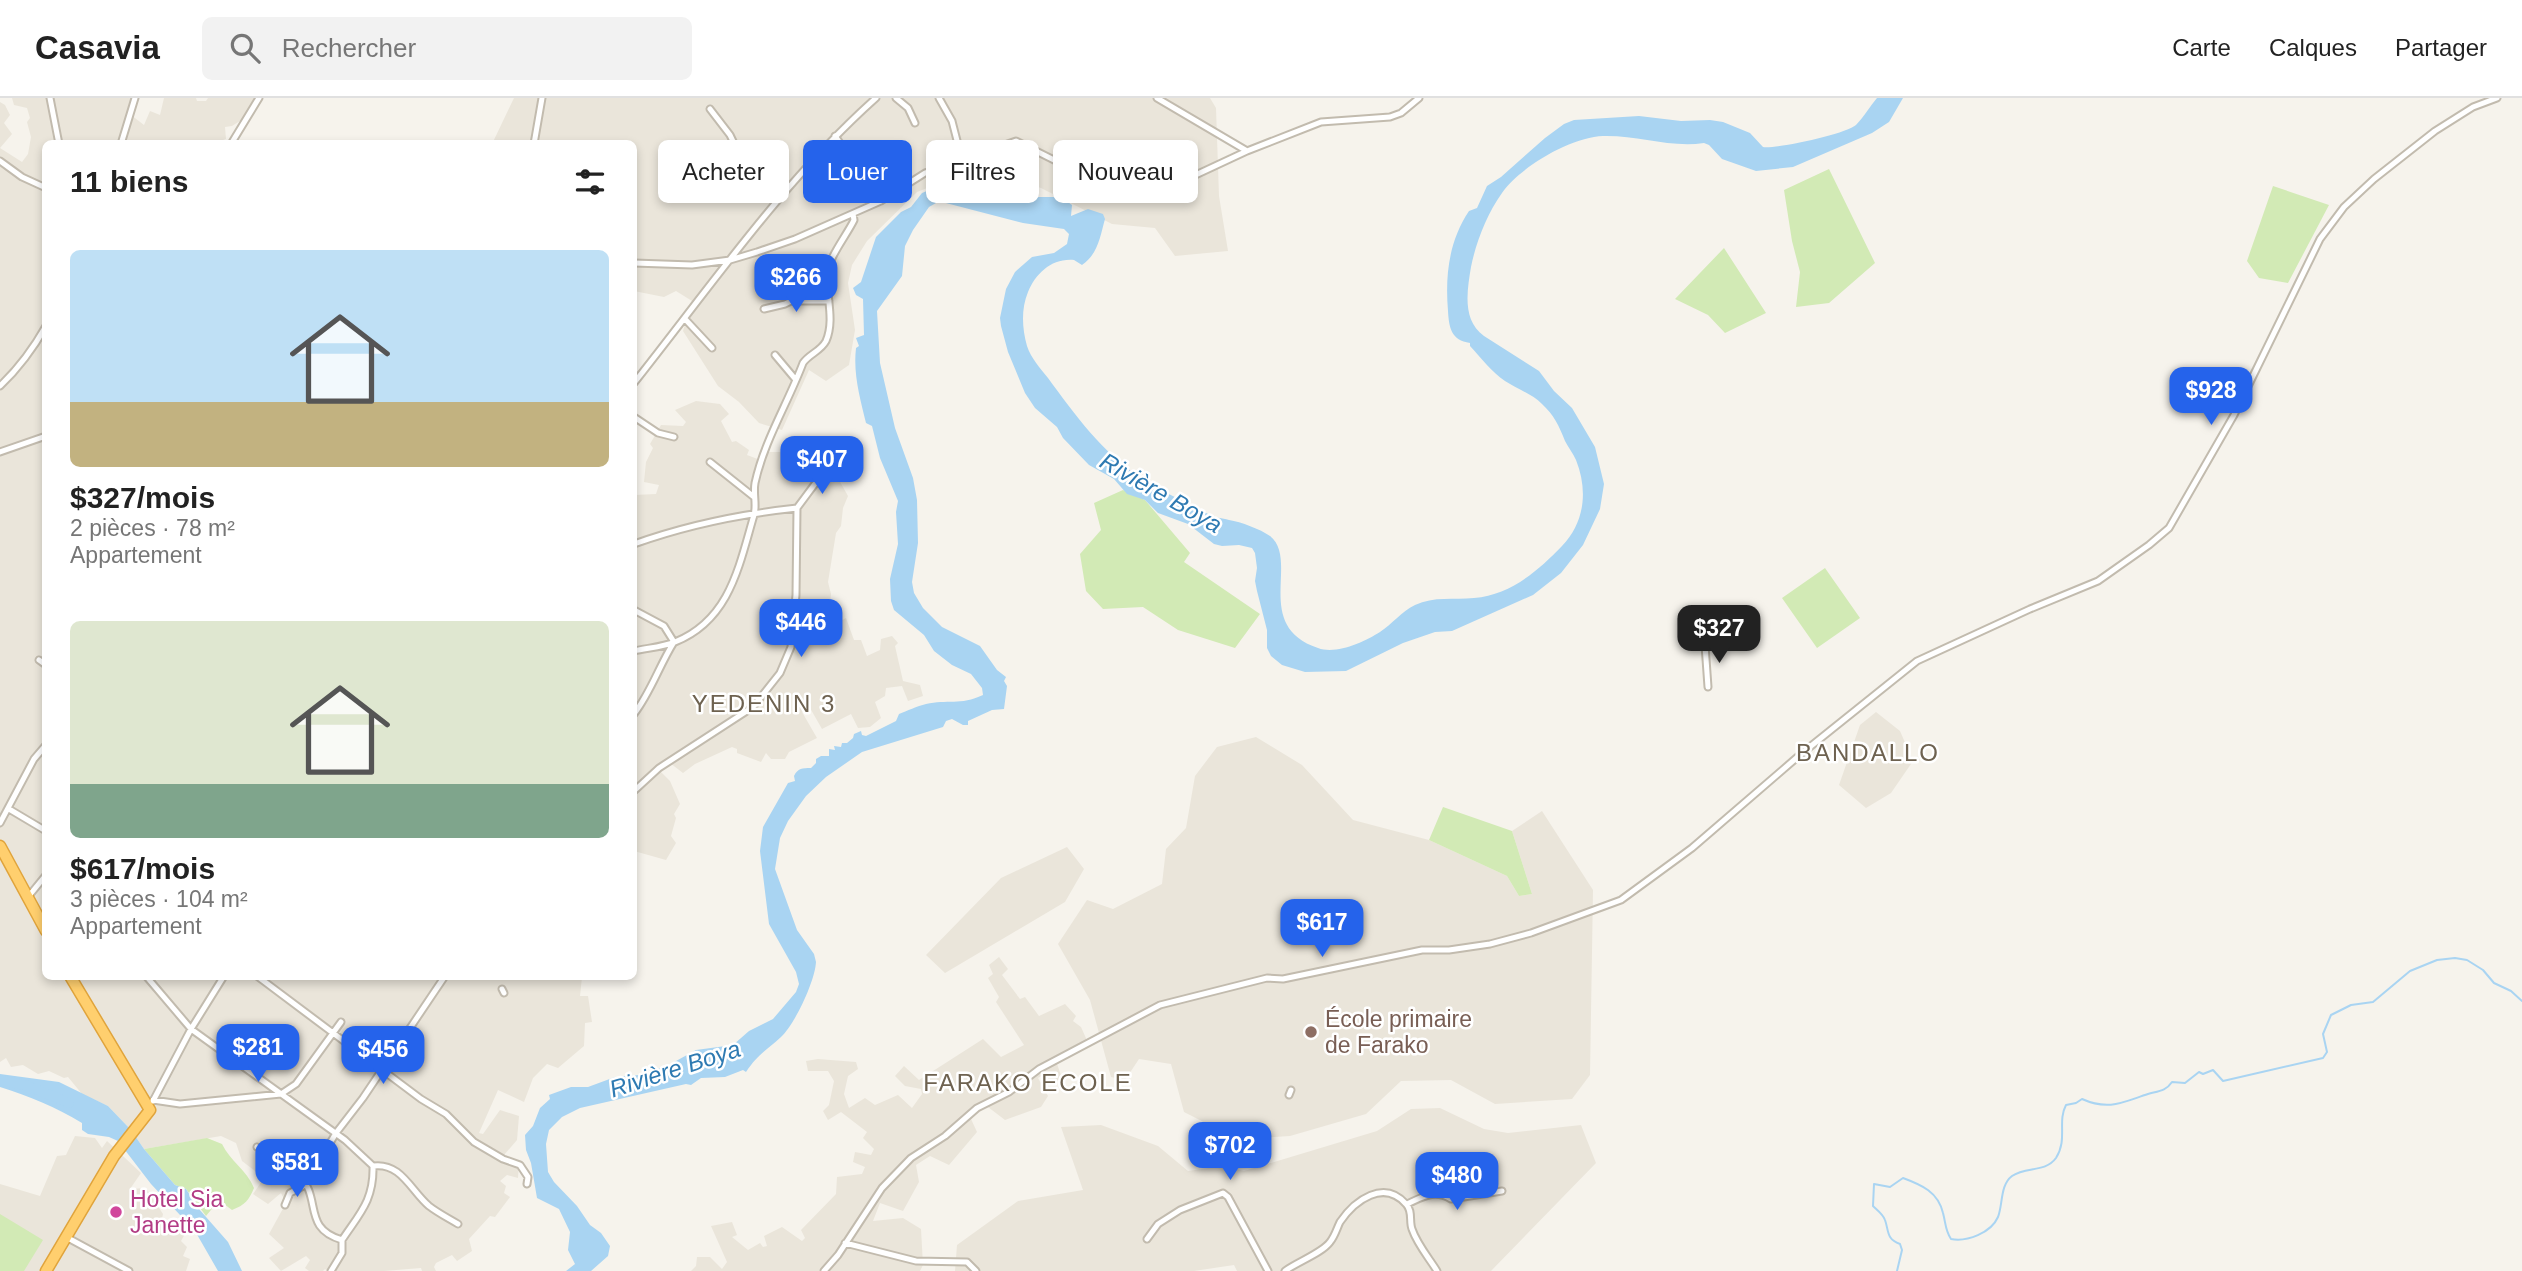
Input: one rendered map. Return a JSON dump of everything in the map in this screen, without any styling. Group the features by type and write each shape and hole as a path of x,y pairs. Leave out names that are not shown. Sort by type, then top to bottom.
{"highway":[{"path":"0,846 42,923"},
{"path":"46,1271 68,1238 114,1156 134,1133 151,1105 73,980"}],"street":[{"path":"50,98 58,140"},
{"path":"122,140 135,98"},
{"path":"233,140 258,98"},
{"path":"535,140 542,98"},
{"path":"789,188 835,136 876,98"},
{"path":"896,98 908,108 915,123"},
{"path":"939,98 952,121 957,140"},
{"path":"1157,98 1247,151"},
{"path":"1039,152 1094,180 1143,190 1172,186 1247,151 1321,122 1390,117 1401,113 1419,98"},
{"path":"824,1271 882,1188 911,1158 945,1136 977,1108 1009,1092 1033,1071 1160,1005 1267,978 1283,979 1422,950 1449,950 1490,944 1531,933 1621,900 1692,848 1801,754 1917,661 2098,581 2169,528 2234,415 2320,239 2336,218 2374,179 2435,131 2473,107 2497,98"},
{"path":"710,109 732,140"},
{"path":"835,136 838,140"},
{"path":"0,161 22,177 42,186"},
{"path":"637,379 776,203"},
{"path":"637,263 692,265 730,260 795,239 877,203"},
{"path":"637,650 674,642 698,630 717,612 732,587 755,512 755,484 764,456 807,356 817,352 825,343 828,331 828,266 854,220 853,214"},
{"path":"764,309 795,300 829,301"},
{"path":"684,319 712,348"},
{"path":"0,386 16,372 42,333"},
{"path":"775,355 796,380"},
{"path":"637,419 658,433 674,437"},
{"path":"0,452 42,437"},
{"path":"710,462 754,497"},
{"path":"637,788 659,768 752,707 780,673 791,647 796,595 797,508 826,469"},
{"path":"637,543 665,533 755,512 797,508"},
{"path":"637,612 664,626 674,642"},
{"path":"637,710 647,698 674,642"},
{"path":"1705,645 1708,687"},
{"path":"0,823 34,759 42,750"},
{"path":"9,809 42,829"},
{"path":"28,897 42,880"},
{"path":"149,980 191,1029 336,1133 373,1166 373,1184 366,1206 342,1240 342,1253 331,1271"},
{"path":"222,980 191,1029 151,1105 281,1094 296,1084 341,1022"},
{"path":"262,980 446,1114 474,1142 503,1159 520,1165 528,1177 527,1184"},
{"path":"285,1205 290,1193 305,1185 336,1133 442,980"},
{"path":"257,1147 264,1152 265,1158 272,1165 292,1169 299,1174 313,1202 318,1226 327,1235 342,1240"},
{"path":"373,1166 383,1164 402,1175 428,1205 458,1224"},
{"path":"1407,1204 1435,1193 1451,1199 1502,1191"},
{"path":"1285,1271 1331,1242 1341,1221 1357,1204 1373,1193 1386,1192 1407,1204 1411,1228 1437,1271"},
{"path":"1147,1239 1158,1224 1180,1210 1223,1193 1228,1197 1268,1271"},
{"path":"68,1238 129,1271"},
{"path":"845,1243 916,1261 967,1262 976,1271"}],"shaded area":[{"path":"12,98 139,98 131,115 144,125 150,111 160,115 164,98 196,98 197,101 206,101 208,98 258,98 256,111 232,126 225,127 226,139 223,140 42,140 42,980 582,980 580,996 588,996 592,1022 585,1023 584,1046 558,1068 547,1064 533,1078 524,1102 498,1090 479,1133 483,1134 500,1110 519,1116 517,1140 504,1155 519,1162 518,1178 507,1175 500,1181 506,1186 504,1193 510,1197 495,1217 490,1216 469,1239 472,1251 457,1261 452,1255 436,1263 436,1271 422,1271 421,1268 309,1271 305,1268 310,1260 306,1256 281,1271 269,1258 284,1248 269,1234 286,1203 281,1193 268,1204 253,1194 264,1178 242,1161 236,1143 221,1136 144,1149 131,1130 108,1106 82,1094 68,1077 64,1078 49,1071 38,1074 23,1065 11,1067 6,1058 0,1062 0,148 22,162 28,154 31,137 27,108 14,105"},
{"path":"514,98 1210,98 1216,108 1219,196 1228,251 1175,256 1155,228 1112,224 1071,203 1198,203 1198,140 1053,140 1053,194 1039,187 1039,140 926,140 926,188 912,197 912,140 803,140 803,203 906,203 867,241 852,265 848,283 855,330 849,365 826,381 809,370 782,430 759,423 739,402 718,386 683,331 692,301 676,291 664,297 637,292 637,140 494,140"},
{"path":"0,102 5,105 10,115 4,123 12,134 0,148"},
{"path":"696,401 720,404 729,414 721,421 732,442 736,441 749,450 747,455 763,461 766,452 793,452 796,457 843,473 839,480 848,496 843,508 841,526 836,533 828,582 831,594 829,612 819,613 830,632 834,630 833,625 846,618 854,640 861,640 867,656 880,650 881,639 892,636 898,643 895,646 903,681 920,685 923,696 908,701 902,686 886,688 885,696 875,702 881,718 870,727 858,728 851,714 822,729 810,708 802,712 817,738 789,752 785,759 771,759 766,753 761,762 737,753 737,749 732,747 695,764 683,773 670,763 661,772 670,781 680,804 674,814 676,818 671,836 676,843 666,860 637,852 637,495 656,494 659,485 644,482 646,462 653,448 650,444 661,425 683,426 686,422 675,410"},
{"path":"1876,712 1900,731 1913,761 1891,793 1866,808 1839,785 1860,725"},
{"path":"1256,737 1302,765 1353,820 1429,840 1507,876 1519,896 1532,894 1512,831 1542,811 1593,890 1590,1075 1572,1099 1495,1104 1451,1080 1401,1081 1366,1114 1290,1136 1237,1139 1184,1112 1171,1064 1139,1059 1125,1080 1111,1077 1090,1000 1058,944 1087,900 1113,909 1162,884 1166,849 1186,828 1195,776 1217,747"},
{"path":"1067,847 1084,869 1065,902 945,973 926,955 1001,878"},
{"path":"999,957 1008,969 1002,975 1020,999 1025,997 1039,1016 1065,1004 1076,1016 1073,1021 1081,1027 1089,1045 1057,1064 1062,1078 1054,1083 1043,1075 1038,1078 1048,1096 1041,1107 1005,1120 988,1107 981,1109 971,1119 977,1132 949,1165 930,1156 916,1165 919,1182 903,1211 880,1203 873,1221 903,1218 921,1229 923,1265 920,1271 691,1271 696,1266 697,1257 710,1257 722,1269 727,1262 711,1226 732,1222 737,1235 732,1237 748,1250 760,1243 763,1247 767,1246 764,1236 782,1227 802,1241 805,1238 801,1230 836,1194 837,1177 862,1174 865,1167 853,1162 855,1152 871,1155 874,1149 863,1138 867,1132 841,1112 828,1120 823,1111 829,1105 834,1081 828,1071 808,1071 806,1061 818,1059 856,1062 858,1069 848,1076 844,1094 849,1108 865,1098 875,1105 898,1095 912,1108 922,1094 921,1089 905,1086 895,1076 904,1066 919,1080 983,1039 1001,1057 1024,1045 996,1002 999,997 988,978 993,974 989,965"},
{"path":"1440,1108 1484,1129 1508,1133 1581,1125 1596,1163 1491,1271 1237,1271 1234,1265 1194,1271 955,1271 957,1245 1018,1201 1083,1190 1061,1127 1101,1125 1158,1146 1188,1171 1222,1166 1244,1171 1377,1131 1411,1109"},
{"path":"75,1136 95,1138 102,1148 107,1141 141,1173 130,1189 146,1188 163,1214 161,1223 172,1230 177,1227 185,1234 181,1241 187,1247 183,1256 190,1259 186,1271 0,1271 0,1184 40,1196 57,1156 66,1155"}],"green space":[{"path":"1829,169 1875,263 1829,303 1796,307 1800,272 1784,190"},
{"path":"2273,186 2329,205 2288,283 2259,278 2247,261"},
{"path":"1724,248 1766,313 1725,333 1708,315 1675,299"},
{"path":"1123,490 1145,500 1190,553 1184,562 1260,614 1235,648 1178,630 1143,607 1103,609 1086,591 1080,554 1101,530 1094,503"},
{"path":"1825,568 1860,618 1817,648 1782,598"},
{"path":"1443,807 1512,831 1532,894 1519,896 1507,876 1429,840"},
{"path":"207,1138 222,1144 254,1188 246,1202 232,1210 216,1198 208,1197 210,1203 215,1205 206,1216 186,1189 175,1185 144,1149"},
{"path":"0,1214 43,1240 24,1271 0,1271"}],"water":[{"path":"1877,98 1903,98 1889,122 1872,133 1793,167 1756,171 1722,159 1704,143 1679,144 1603,136 1576,142 1547,155 1510,183 1492,210 1476,248 1468,286 1469,313 1472,322 1484,336 1539,371 1554,391 1572,408 1595,447 1604,484 1600,509 1583,545 1561,573 1533,595 1452,631 1435,632 1403,643 1346,671 1305,672 1282,665 1271,656 1267,648 1267,630 1255,581 1257,568 1252,548 1214,544 1188,524 1158,513 1145,500 1127,494 1114,479 1089,465 1063,438 1057,427 1035,408 1025,393 1008,352 1001,326 1006,289 1015,272 1032,257 1054,253 1067,244 1069,234 1064,229 1023,223 946,203 1039,203 1039,197 1053,197 1053,203 1072,205 1071,216 1088,209 1103,214 1105,219 1100,239 1087,261 1082,265 1074,260 1052,264 1040,273 1031,285 1024,305 1023,319 1025,339 1031,355 1090,432 1127,468 1157,488 1211,515 1245,524 1270,536 1278,547 1281,561 1280,593 1287,625 1298,638 1318,648 1333,650 1373,636 1405,611 1422,602 1487,596 1511,587 1533,573 1562,546 1576,527 1580,516 1583,494 1580,471 1553,417 1538,400 1505,381 1470,343 1455,336 1450,328 1447,284 1453,246 1462,222 1469,211 1477,208 1487,186 1545,138 1574,120 1639,116 1681,121 1710,120 1723,122 1750,133 1763,147 1782,146 1839,133 1859,122"},
{"path":"926,191 926,203 936,203 929,207 913,230 905,246 902,276 877,311 880,363 895,428 913,478 917,500 918,543 912,582 914,593 923,608 942,627 980,646 997,670 1006,677 1004,709 992,710 968,721 968,725 952,719 946,721 943,727 862,752 826,777 806,796 788,821 780,838 775,869 797,930 814,954 816,962 812,980 798,1013 781,1037 759,1056 746,1072 743,1070 725,1077 701,1078 691,1085 580,1108 562,1117 549,1130 546,1144 548,1172 610,1246 608,1256 591,1271 566,1271 575,1264 568,1250 570,1232 559,1209 537,1198 526,1150 525,1135 533,1126 540,1108 550,1099 549,1095 571,1087 588,1087 615,1077 639,1075 667,1066 696,1050 733,1045 749,1031 773,1019 796,992 799,984 796,972 769,924 760,851 763,827 788,783 795,781 794,776 799,770 811,768 816,759 829,756 829,749 835,750 834,746 841,747 842,743 853,738 854,734 861,731 862,735 866,736 896,721 899,714 923,705 967,700 983,695 982,688 971,674 952,665 934,651 924,635 894,610 890,579 898,544 898,501 880,458 872,426 866,423 856,377 855,358 856,348 859,346 856,338 864,335 863,299 856,295 853,288 861,282 876,237 901,212 911,207"},
{"path":"0,1074 59,1082 108,1106 175,1185 186,1189 199,1209 228,1242 242,1271 218,1271 195,1231 151,1184 118,1141 88,1134 82,1130 82,1123 62,1112 0,1087"}],"waterway":[{"path":"1897,1271 1902,1250 1900,1244 1890,1237 1883,1216 1873,1206 1874,1184 1890,1187 1903,1178 1923,1187 1941,1206 1951,1239 1971,1238 1995,1223 2000,1212 2005,1184 2012,1176 2046,1166 2056,1158 2060,1151 2062,1118 2066,1105 2082,1099 2108,1105 2123,1102 2162,1090 2172,1082 2185,1083 2199,1072 2203,1074 2213,1070 2223,1081 2323,1058 2327,1052 2323,1034 2331,1015 2351,1005 2373,1002 2410,971 2437,960 2467,960 2483,970 2494,983 2511,991 2522,1001"},
{"name":"Rivière Boya","path":"0,1080 28,1086 69,1103"}],"place":[{"name":"École primaire de Farako","path":"1311,1032"},
{"name":"Hotel Sia Janette","path":"116,1212"}],"district":[{"name":"YEDENIN 3","path":"764,704"},
{"name":"BANDALLO","path":"1868,753"},
{"name":"FARAKO ECOLE","path":"1028,1083"}]}
